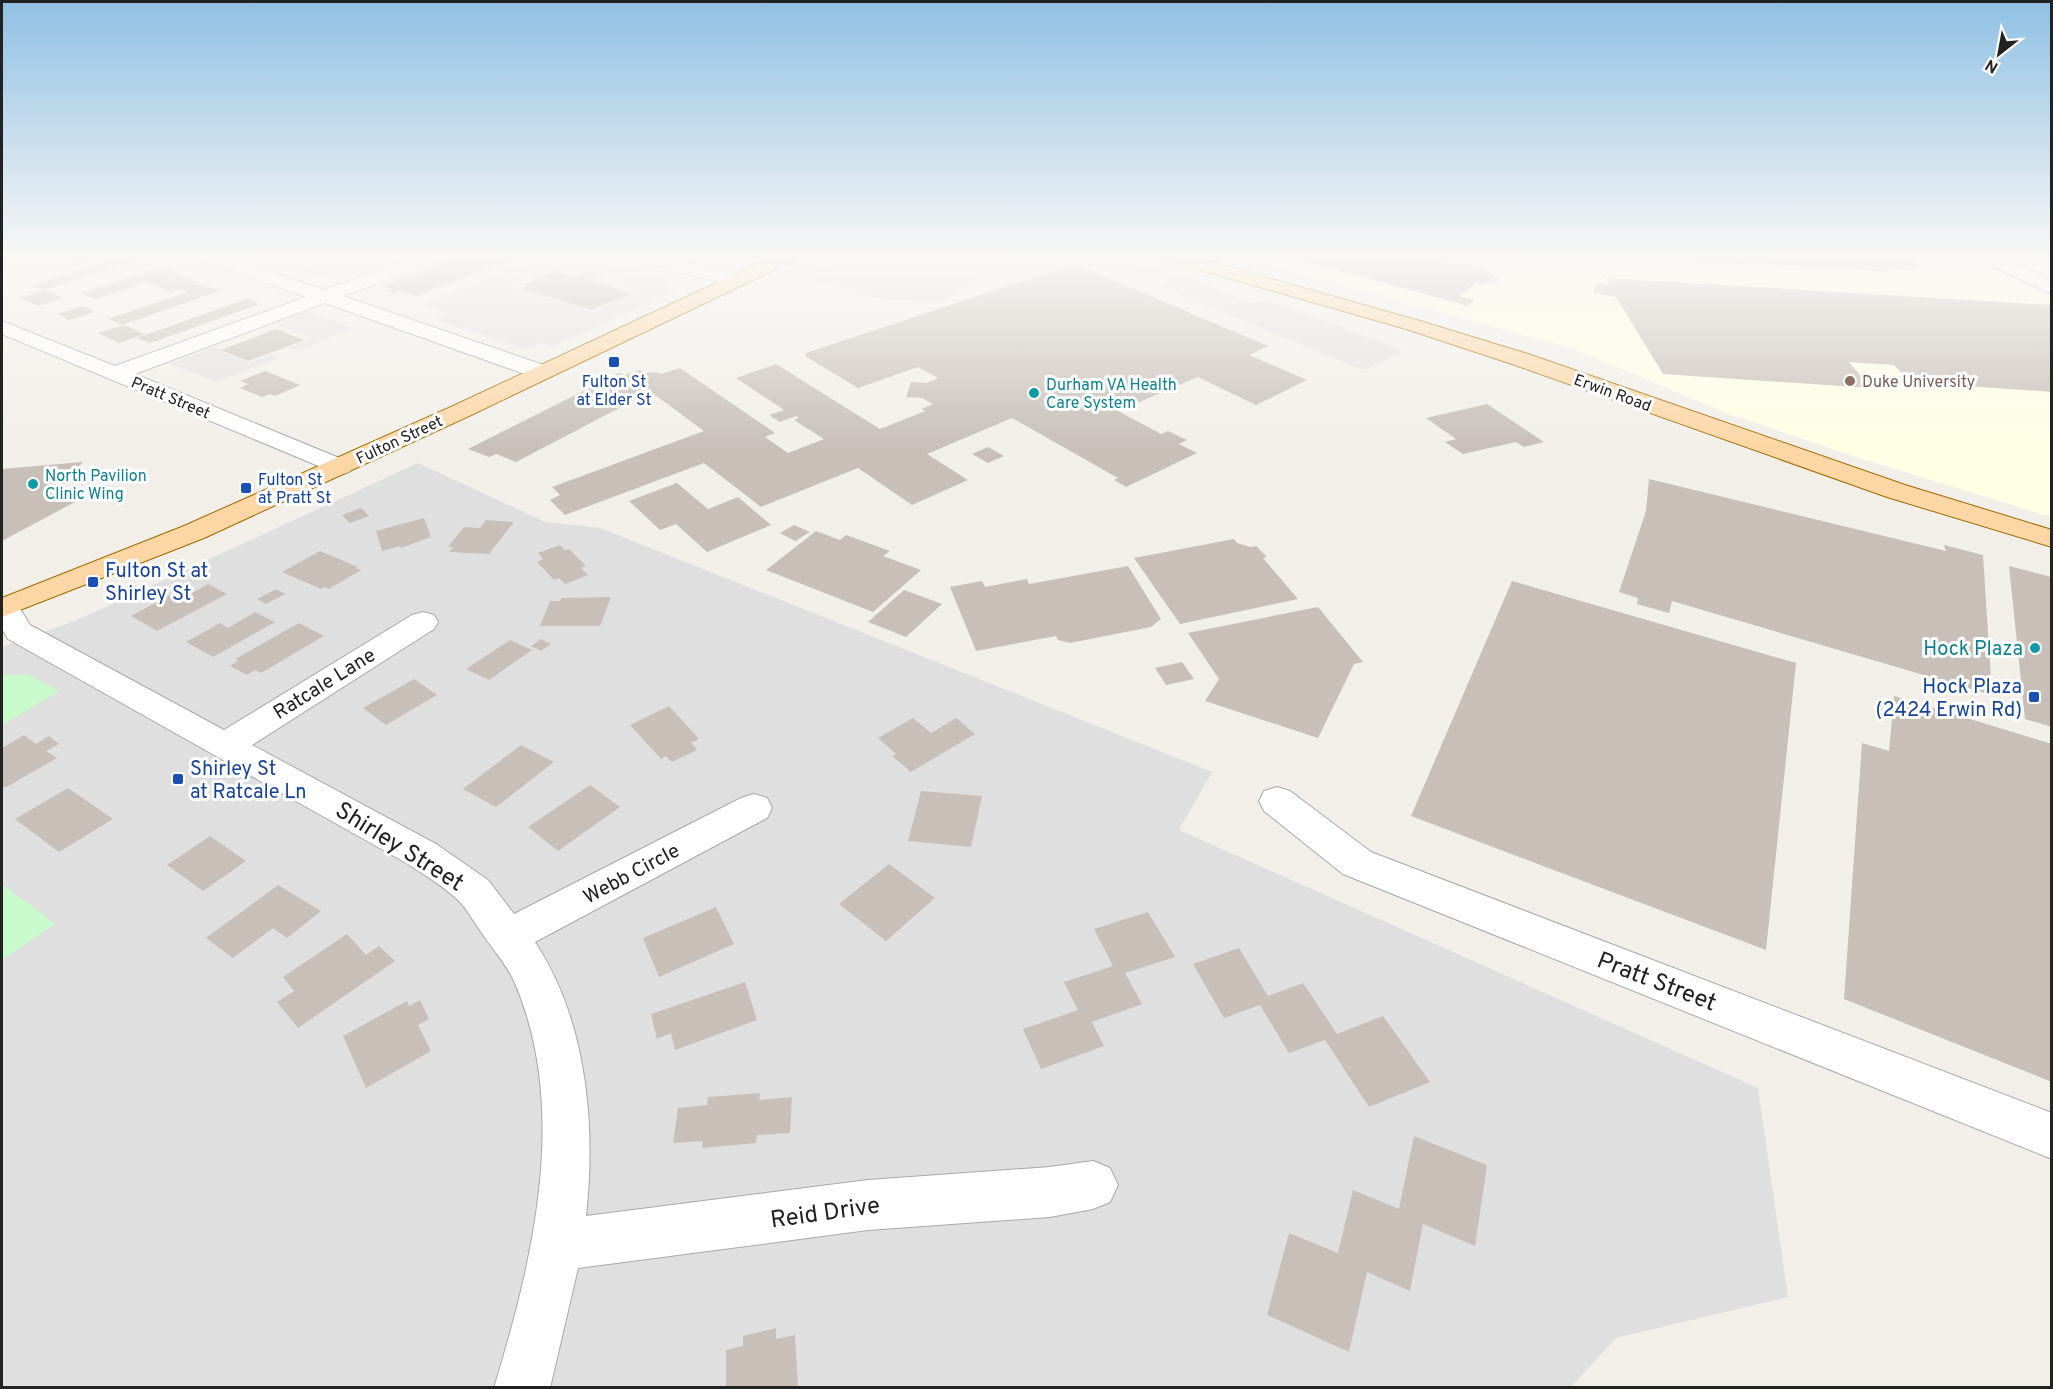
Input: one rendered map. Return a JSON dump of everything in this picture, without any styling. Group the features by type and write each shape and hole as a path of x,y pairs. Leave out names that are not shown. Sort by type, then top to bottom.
{"main road":[{"name":"Fulton Street","path":"2,608 141,555 340,467 648,321"},
{"name":"Erwin Road","path":"1398,321 1520,358 1862,480 2052,539"}],"street":[{"path":"116,373 258,321"},
{"path":"396,321 541,372"},
{"name":"Pratt Street","path":"2,326 340,467"},
{"name":"Shirley Street","path":"2,608 19,632 422,854 474,892 508,937 532,974 548,1018 560,1063 565,1113 565,1167 558,1245 522,1388"},
{"name":"Ratcale Lane","path":"226,745 423,622"},
{"name":"Pratt Street","path":"1277,801 1357,863 2052,1136"},
{"name":"Webb Circle","path":"508,937 754,808"},
{"name":"Reid Drive","path":"558,1245 741,1224 868,1205 1050,1192 1093,1185"}],"shaded area":[{"path":"283,321 333,321 354,328 298,351 289,347 311,338 275,324"},
{"path":"441,321 610,321 552,347 541,343 526,350"},
{"path":"1243,321 1324,321 1404,351 1363,370"},
{"path":"1472,321 2051,321 2051,517 1850,455 1727,413 1571,348"},
{"path":"213,347 249,363 269,355 278,358 217,382 170,364"},
{"path":"418,463 545,522 600,528 1212,772 1179,830 1758,1088 1788,1297 1616,1338 1570,1388 2,1388 2,647 75,621"}],"green space":[{"path":"2,675 29,675 59,691 2,725"},
{"path":"2,884 55,924 2,960"}],"building":[{"path":"112,321 134,321 122,325"},
{"path":"185,321 213,321 150,343 137,338"},
{"name":"Durham VA Health Care System","path":"903,321 1209,321 1268,346 1249,355 1307,380 1256,405 1198,377 1118,411 1161,434 1168,431 1187,440 1179,444 1197,453 1126,487 1114,480 1118,478 1012,418 927,454 968,480 912,505 858,468 761,507 704,463 565,515 550,500 560,495 552,487 704,431 647,389 641,392 646,394 516,462 496,454 489,457 468,449 619,373 624,375 640,370 645,373 660,374 680,368 775,433 765,437 788,453 824,439 794,420 799,418 796,416 780,422 769,415 784,410 736,378 776,364 880,429 925,411 921,409 933,404 922,398 906,397 911,382 927,383 938,378 918,367 858,388 805,356 806,353"},
{"path":"1631,321 2052,321 2052,392 1910,382 1894,365 1849,362 1871,388 1663,374"},
{"path":"124,325 145,334 119,343 98,333"},
{"path":"276,329 304,340 248,361 221,350"},
{"path":"265,371 300,385 275,396 270,394 262,397 240,388 248,384 240,381"},
{"path":"1487,404 1544,442 1524,447 1516,442 1463,454 1445,442 1456,439 1426,418"},
{"path":"988,447 1004,456 988,463 972,454"},
{"path":"83,462 51,498 88,495 2,541 2,469"},
{"path":"1649,479 1946,551 1944,545 1983,555 1992,695 1672,601 1669,613 1637,604 1638,598 1619,592 1646,511"},
{"path":"677,483 708,509 738,497 771,525 707,552 676,524 660,530 629,501"},
{"path":"361,508 369,516 350,523 342,515"},
{"path":"424,518 431,537 401,548 400,546 382,551 376,531"},
{"path":"486,520 514,522 489,554 449,552 453,547 448,547 464,527 480,528"},
{"path":"794,525 810,532 795,541 780,533"},
{"path":"816,531 840,540 846,535 890,551 883,556 921,570 873,612 766,570"},
{"path":"1234,539 1237,543 1250,547 1256,546 1267,557 1263,558 1298,599 1180,624 1134,558"},
{"path":"560,545 565,550 569,549 586,566 581,568 588,575 565,584 559,578 554,580 537,562 543,559 538,553"},
{"path":"320,551 361,570 329,589 324,587 321,589 282,572"},
{"path":"1128,566 1161,619 1151,627 1070,643 1058,640 1056,636 976,651 950,587 982,581 985,587 1027,579 1029,584"},
{"name":"Hock Plaza","path":"2009,566 2052,577 2052,727 2025,719"},
{"path":"1512,581 1796,663 1766,950 1411,816"},
{"path":"208,584 227,594 157,631 131,616 185,587 194,592"},
{"path":"276,589 285,594 266,604 257,599"},
{"path":"904,590 942,604 906,637 868,622"},
{"path":"611,597 600,626 540,626 550,601 560,601 561,598"},
{"path":"1318,607 1363,662 1354,664 1318,738 1205,701 1219,679 1188,633"},
{"path":"255,612 275,622 213,657 186,642 220,623 228,628"},
{"path":"299,623 324,636 261,673 255,670 247,675 230,666 239,660 235,659"},
{"path":"541,639 551,644 541,651 531,646"},
{"path":"510,640 532,650 489,680 466,669"},
{"path":"1182,662 1194,679 1166,685 1155,668"},
{"path":"414,679 437,695 386,725 363,708"},
{"path":"1894,696 2052,744 2052,1082 1844,999 1862,743 1889,751"},
{"path":"669,706 699,739 691,743 697,750 672,762 666,756 661,759 630,725"},
{"path":"913,718 931,733 956,718 975,734 911,772 892,756 896,754 878,738"},
{"path":"24,735 36,744 49,736 59,744 46,751 57,758 5,788 2,786 2,748"},
{"path":"521,745 554,762 496,807 463,789"},
{"path":"590,785 620,807 558,851 528,827"},
{"path":"68,788 113,819 59,852 15,819"},
{"path":"921,791 982,796 971,847 908,841"},
{"path":"210,836 246,861 203,891 167,865"},
{"path":"889,864 935,898 886,941 839,904"},
{"path":"278,885 321,911 287,938 273,928 233,958 206,938"},
{"path":"716,907 734,944 659,977 643,938"},
{"path":"1148,912 1175,957 1125,973 1142,1004 1092,1022 1104,1046 1041,1069 1023,1029 1078,1010 1064,982 1113,966 1094,929"},
{"path":"347,934 366,955 379,946 395,961 298,1028 277,1002 294,991 283,977"},
{"path":"1239,948 1268,996 1303,983 1337,1034 1383,1016 1430,1082 1369,1107 1325,1040 1289,1053 1260,1005 1224,1018 1193,964"},
{"path":"745,982 757,1020 675,1050 671,1033 657,1039 651,1014"},
{"path":"420,1000 429,1019 418,1025 431,1051 366,1088 343,1036 407,1001 409,1006"},
{"path":"760,1093 759,1100 792,1097 790,1133 757,1135 756,1143 702,1148 703,1141 673,1143 678,1108 707,1105 708,1097"},
{"path":"1414,1136 1487,1165 1475,1246 1423,1224 1410,1291 1367,1272 1349,1352 1267,1315 1289,1233 1338,1253 1353,1190 1399,1209"},
{"path":"776,1328 776,1339 795,1335 798,1388 726,1388 726,1350 743,1346 743,1336"}],"place":[{"name":"Fulton St at Elder St","path":"614,362"},
{"name":"Duke University","path":"1850,381"},
{"name":"Durham VA Health Care System","path":"1034,393"},
{"name":"North Pavilion Clinic Wing","path":"33,484"},
{"name":"Fulton St at Pratt St","path":"246,488"},
{"name":"Fulton St at Shirley St","path":"93,582"},
{"name":"Hock Plaza","path":"2035,648"},
{"name":"Hock Plaza (2424 Erwin Rd)","path":"2034,697"},
{"name":"Shirley St at Ratcale Ln","path":"178,779"}]}
